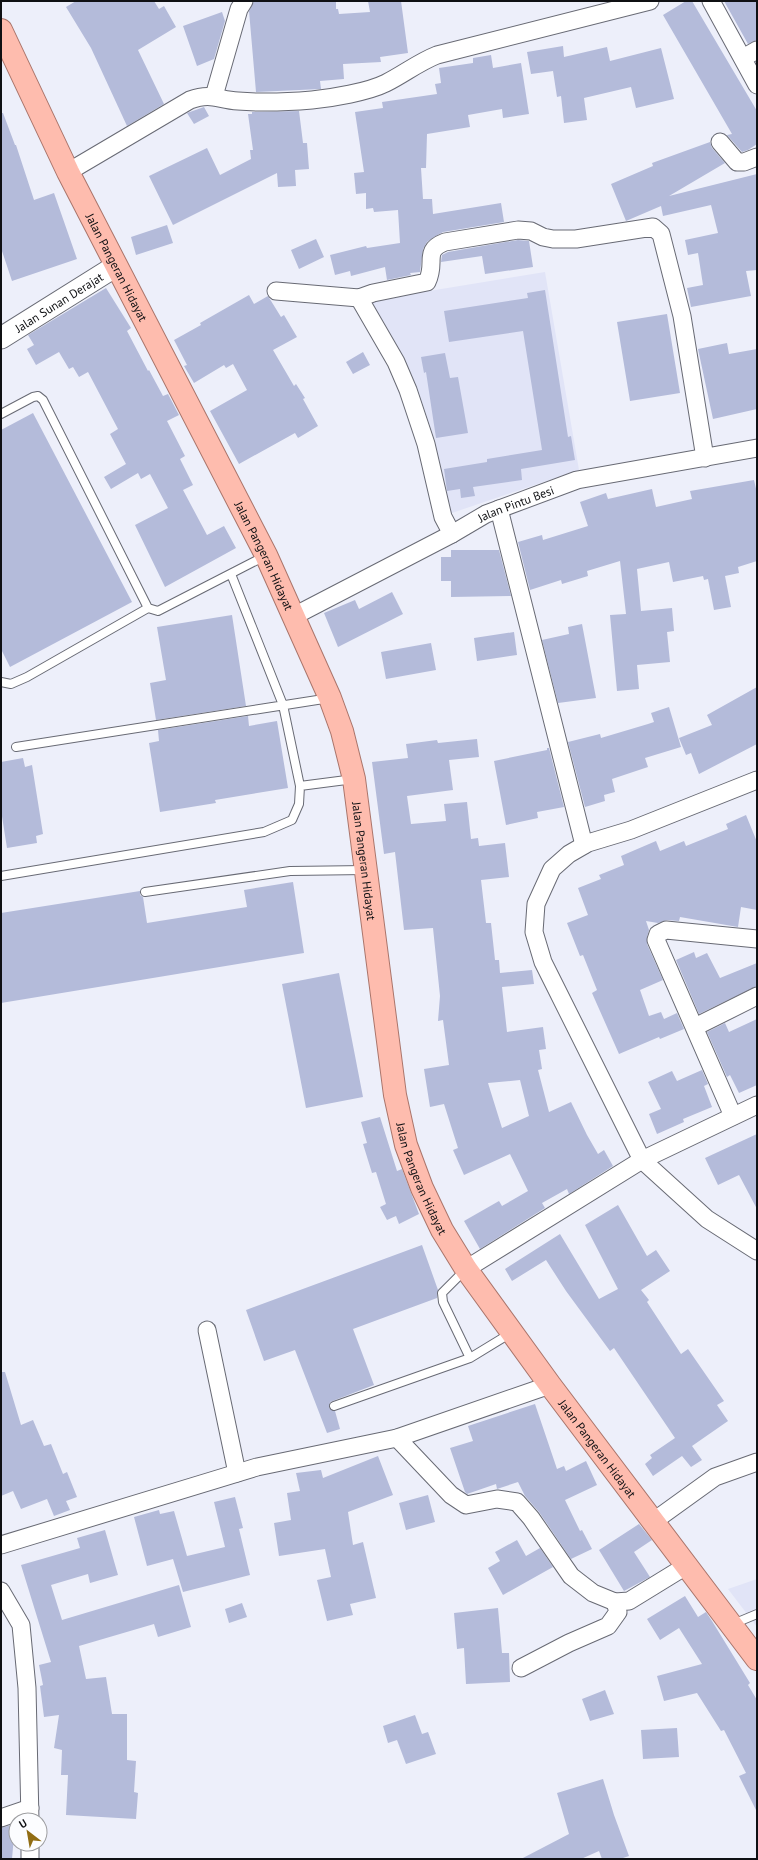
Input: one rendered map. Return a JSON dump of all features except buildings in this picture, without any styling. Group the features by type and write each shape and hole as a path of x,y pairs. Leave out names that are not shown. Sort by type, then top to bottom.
{"highway":[{"name":"Jalan Pangeran Hidayat","path":"1,30 68,172 266,555 330,698 342,731 354,779 395,1095 406,1145 422,1188 442,1230 466,1269 550,1385 757,1659"}],"street":[{"path":"214,96 239,9 244,1"},
{"path":"711,1 750,54 757,85"},
{"path":"68,172 190,100 201,96 214,96 238,101 289,101 313,100 358,92 386,83 424,60 437,55 640,2"},
{"path":"720,142 737,162 744,162 757,157"},
{"path":"276,291 359,298 374,293 427,282 432,267 431,252 435,246 445,242 518,230 531,231 543,237 553,239 576,240 653,227 661,234 682,316 705,458"},
{"name":"Jalan Sunan Derajat","path":"1,338 116,266"},
{"path":"359,298 396,362 408,390 426,444 443,517 452,534"},
{"name":"Jalan Pintu Besi","path":"294,616 452,534 486,514 577,480 757,448"},
{"path":"499,509 584,845"},
{"path":"757,780 631,830 584,845 569,854 552,869 536,904 534,932 542,962 642,1160 707,1220 757,1251"},
{"path":"733,1116 656,940 658,934 666,930 757,939"},
{"path":"695,1027 757,996"},
{"path":"466,1269 642,1160 757,1105"},
{"path":"207,1330 238,1473"},
{"path":"1,1545 257,1467 397,1438 550,1385"},
{"path":"397,1438 451,1495 466,1505 497,1499 517,1502 531,1518 571,1576 593,1593 615,1602 629,1601 686,1566"},
{"path":"654,1521 716,1478 757,1462"},
{"path":"1,1591 21,1625 27,1688 30,1812"},
{"path":"521,1668 569,1643 608,1626 618,1612 615,1602"}],"lane":[{"path":"1,414 33,397 38,396 43,400 148,608"},
{"path":"1,682 11,684 27,677 148,608 158,611 266,555"},
{"path":"1,876 264,832 292,820 299,804 300,786 283,705 231,574"},
{"path":"16,747 330,698"},
{"path":"300,786 354,779"},
{"path":"145,892 290,871 367,870"},
{"path":"466,1269 442,1294 442,1302 470,1358"},
{"path":"334,1406 470,1358 512,1333"},
{"path":"732,1625 757,1614"}],"shaded area":[{"path":"545,272 579,470 449,514 368,301"},
{"path":"757,1579 757,1627 728,1589"}]}
